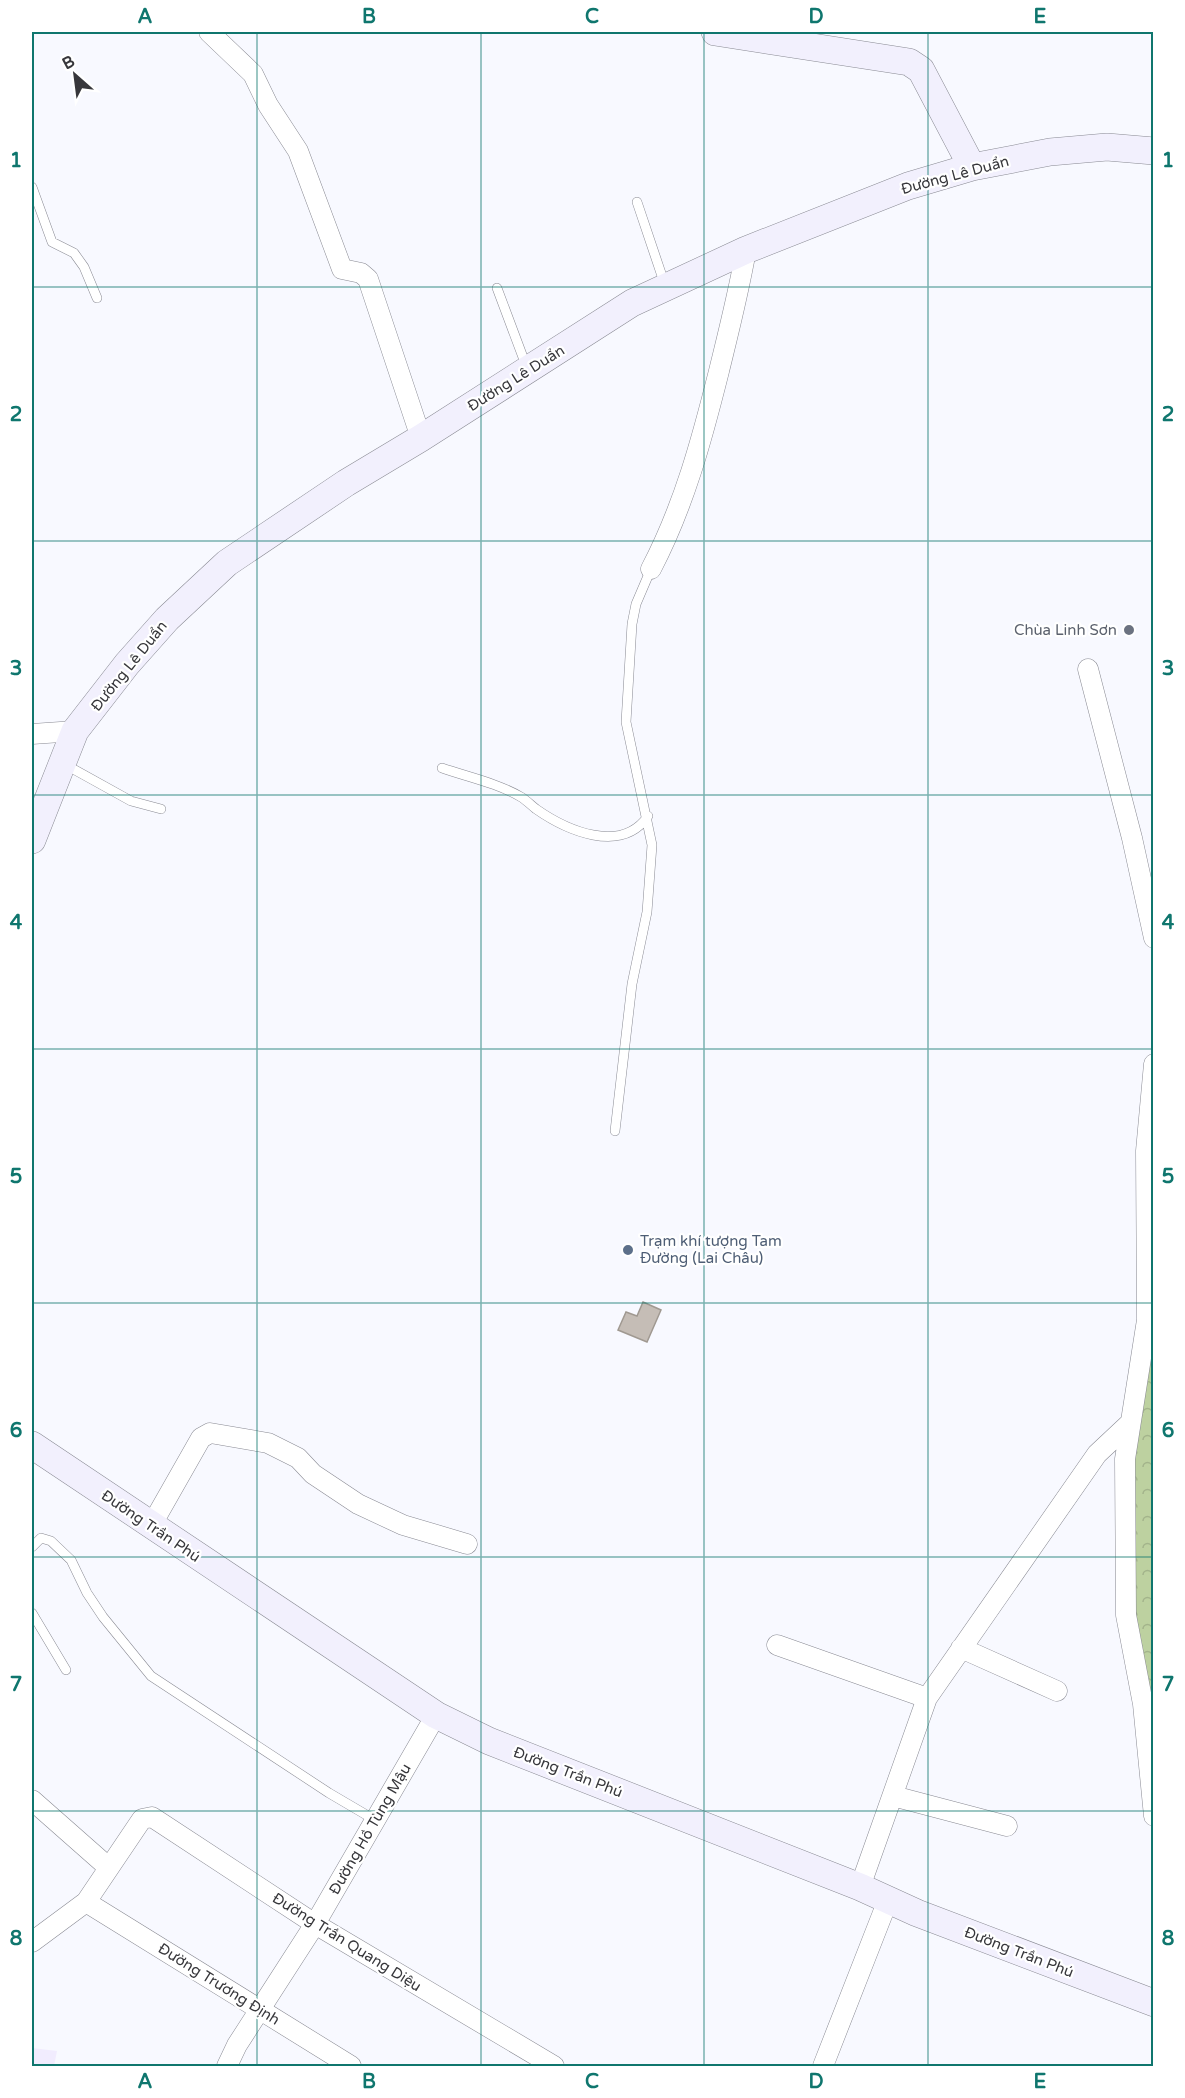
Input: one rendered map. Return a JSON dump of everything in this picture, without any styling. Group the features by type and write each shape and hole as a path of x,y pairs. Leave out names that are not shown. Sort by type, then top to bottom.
{"street":[{"path":"210,32 253,74 267,105 298,152 342,269 361,273 368,279 421,438"},
{"path":"716,32 909,62 921,70 972,167"},
{"name":"Đường Lê Duẩn","path":"32,840 64,764 75,731 127,664 167,619 227,563 346,483 421,438 632,303 746,250 908,186 972,167 1050,152 1107,147 1154,151"},
{"path":"651,570 671,530 714,397 746,250"},
{"path":"1088,669 1132,838 1154,938"},
{"path":"32,734 75,731"},
{"path":"1154,1064 1146,1150 1147,1320 1125,1459 1126,1616 1143,1704 1154,1816"},
{"path":"860,1887 927,1698 1097,1454 1129,1424"},
{"path":"151,1526 201,1438 210,1433 268,1443 298,1458 313,1474 358,1504 403,1525 467,1544"},
{"name":"Đường Trần Phú","path":"32,1445 436,1714 489,1741 1154,2003"},
{"path":"777,1645 927,1698"},
{"path":"961,1648 1057,1691"},
{"name":"Đường Hồ Tùng Mậu","path":"227,2067 260,2009 315,1924 436,1714"},
{"path":"893,1797 1007,1826"},
{"path":"32,1800 108,1867 86,1902 32,1942"},
{"name":"Đường Trần Quang Diệu","path":"108,1867 142,1820 152,1817 315,1924 554,2067"},
{"path":"823,2067 888,1900"},
{"name":"Đường Trương Định","path":"86,1902 351,2067"}],"lane":[{"path":"32,187 52,242 74,253 84,267 97,298"},
{"path":"637,202 665,287"},
{"path":"497,288 528,370"},
{"path":"615,1131 632,984 647,912 652,845 648,816 626,722 632,624 636,604 651,570"},
{"path":"64,764 131,801 161,809"},
{"path":"442,768 522,798 536,809 584,834 610,838 630,833 642,825 648,816"},
{"path":"32,1547 40,1538 51,1540 71,1560 87,1593 103,1617 151,1676 329,1793 375,1820"},
{"path":"32,1613 66,1670"}],"shaded area":[{"path":"32,2048 57,2051 54,2066 32,2066"}],"green space":[{"path":"1153,1345 1153,1733 1135,1621 1135,1443"}],"building":[{"path":"643,1302 661,1310 647,1342 618,1330 626,1312 637,1316"}],"place":[{"name":"Chùa Linh Sơn","path":"1129,630"},
{"name":"Trạm khí tượng Tam Đường (Lai Châu)","path":"628,1250"}]}
